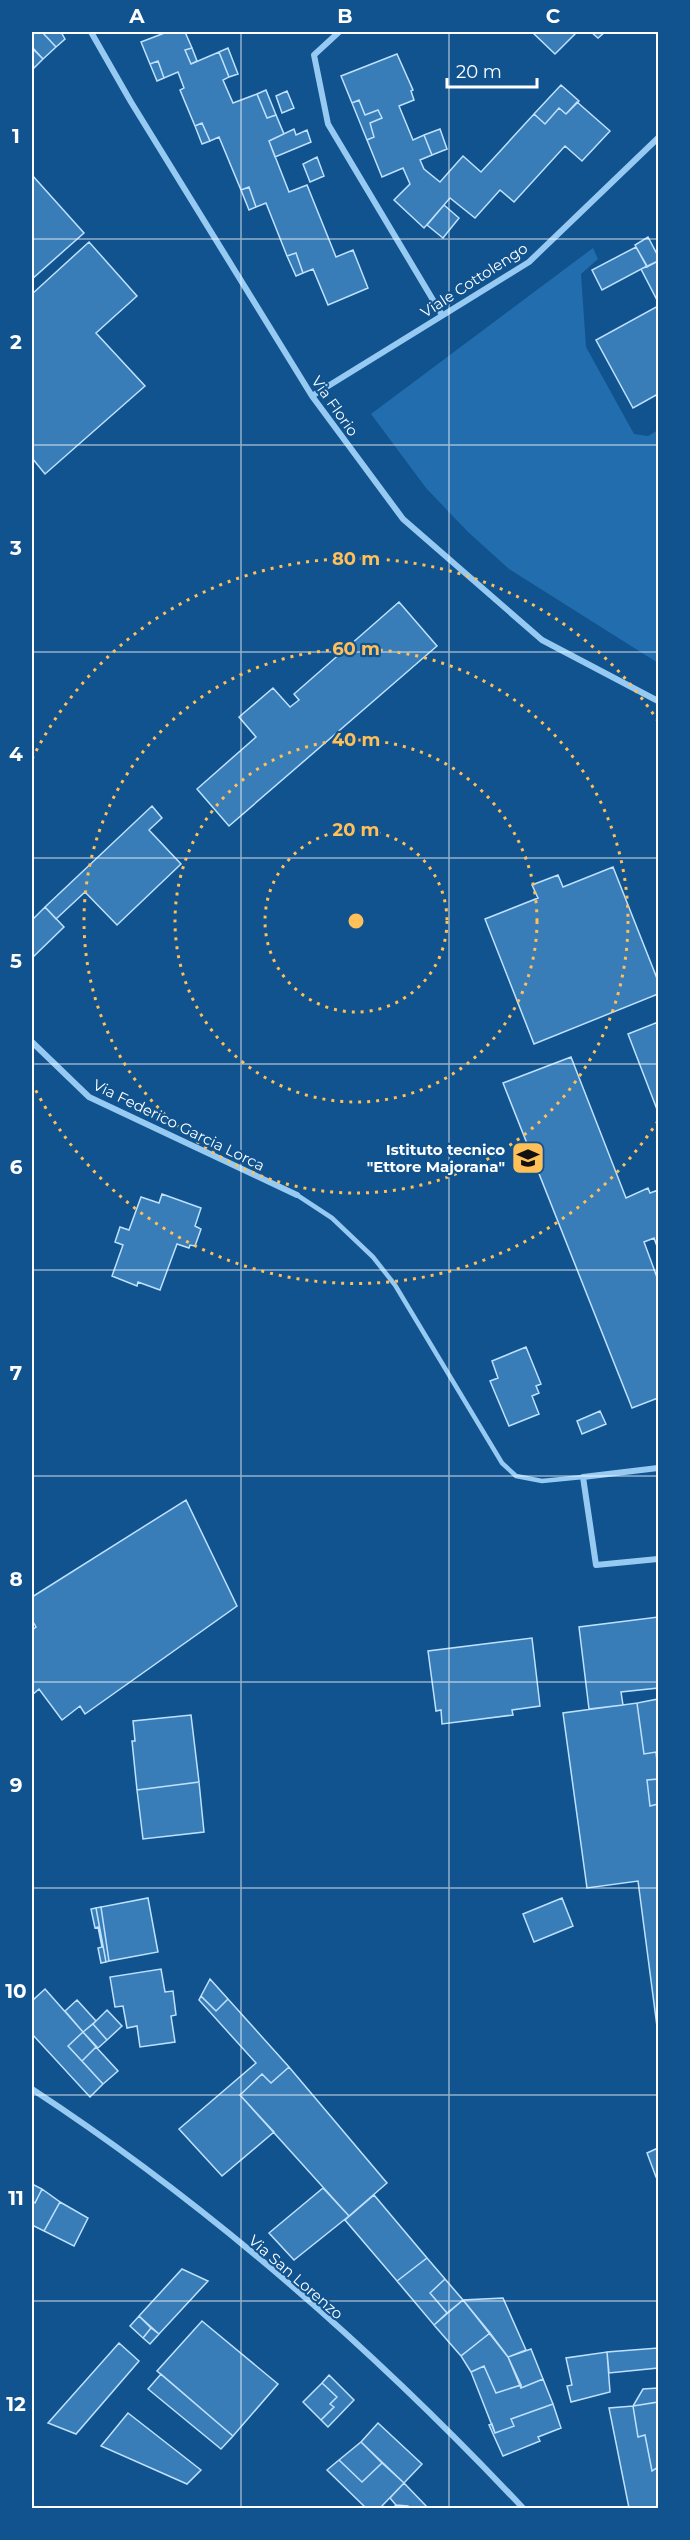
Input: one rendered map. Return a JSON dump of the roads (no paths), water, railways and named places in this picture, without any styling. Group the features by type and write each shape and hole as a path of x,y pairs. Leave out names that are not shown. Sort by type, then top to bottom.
{"street":[{"name":"Via Florio","path":"91,32 131,102 312,396 403,519 542,640 658,701"},
{"path":"339,32 314,55 328,124 442,315"},
{"name":"Viale Cottolengo","path":"312,396 529,262 658,138"},
{"name":"Via Federico Garcia Lorca","path":"32,1042 89,1097 297,1194"},
{"path":"658,1468 583,1477 596,1565 658,1559"},
{"name":"Via San Lorenzo","path":"32,2089 138,2164 266,2265 351,2340 469,2452 523,2508"}],"lane":[{"path":"297,1194 332,1218 373,1257 395,1285 502,1462 516,1476 542,1481 583,1477"}],"place":[{"name":"Istituto tecnico \"Ettore Majorana\"","path":"528,1158"}]}
